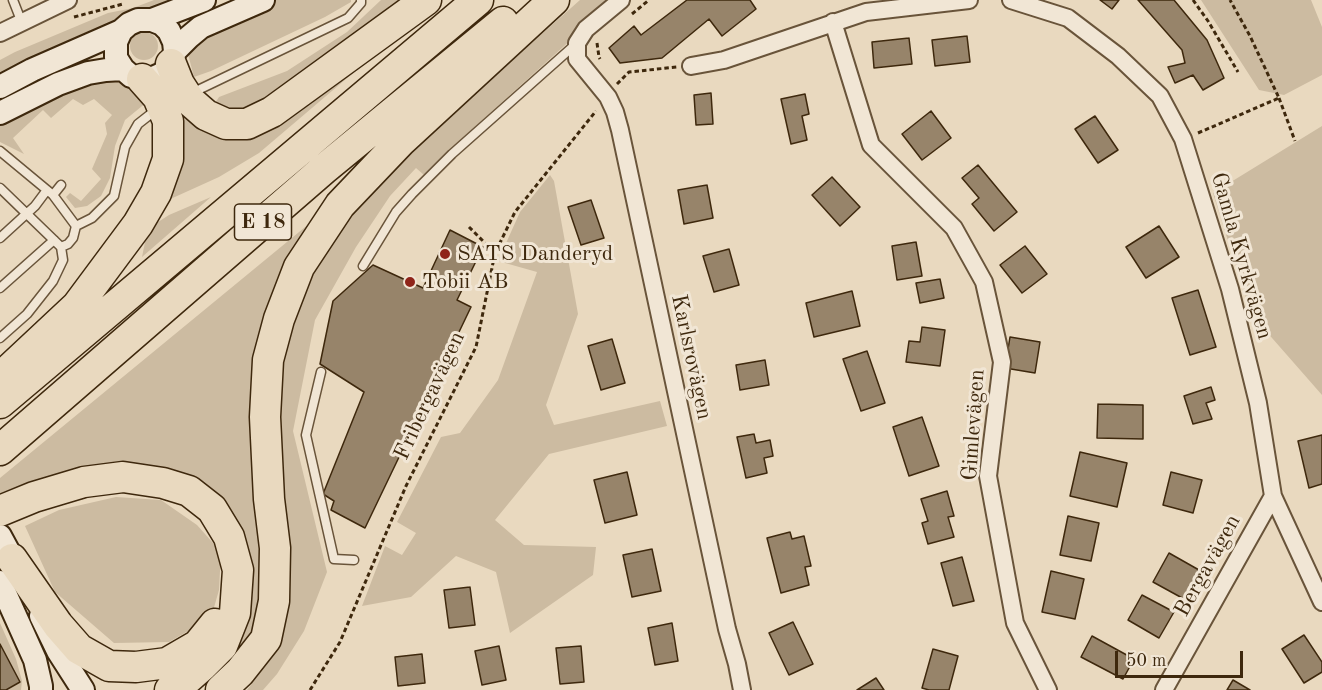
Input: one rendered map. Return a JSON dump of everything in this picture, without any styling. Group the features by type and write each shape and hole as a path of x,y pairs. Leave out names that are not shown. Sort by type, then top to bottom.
{"highway":[{"path":"173,57 179,84 190,101 206,115 226,124 247,124 272,112 426,0"},
{"name":"E 18","path":"0,403 478,0"},
{"name":"E 18","path":"0,450 324,170 529,0"},
{"path":"221,690 240,672 266,639 274,602 275,548 269,499 265,417 268,360 279,319 299,267 340,205 393,149 554,0"},
{"path":"0,378 77,306 138,224 156,193 168,159 168,121 158,98 133,74"},
{"path":"170,690 186,680 222,646 235,613 238,570 229,537 212,509 189,491 164,483 123,477 84,482 34,497 3,539 58,625 79,649 109,666 136,668 167,663 198,645 227,608 238,570"}],"street":[{"path":"0,33 69,0"},
{"path":"0,87 32,70 121,31 138,20 152,20 204,0"},
{"path":"0,113 58,84 88,73 106,70 153,78 162,74 189,37 201,27 262,0"},
{"path":"577,43 586,30 621,0"},
{"path":"691,66 724,60 866,12 969,0"},
{"name":"Gamla Kyrkvägen","path":"1011,0 1068,18 1118,56 1160,96 1183,139 1230,289 1258,403 1273,496 1322,602"},
{"path":"152,20 162,24 169,31 174,42 173,57"},
{"name":"Gimlevägen","path":"833,22 872,145 954,228 984,282 1002,362 988,476 1015,623 1048,690"},
{"path":"121,31 116,42 116,58 133,74"},
{"name":"Karlsrovägen","path":"577,43 577,58 608,97 620,130 724,618 742,690"},
{"name":"Bergavägen","path":"1164,690 1273,496"},
{"path":"3,539 35,660 40,690"},
{"path":"3,539 58,651 83,690"}],"lane":[{"path":"13,0 22,23"},
{"path":"196,91 348,18 361,0"},
{"path":"363,266 396,212 412,194 452,154 577,43"},
{"path":"61,247 73,238 76,226 92,218 114,196 125,147 138,124 152,113"},
{"path":"1,151 50,192 76,226"},
{"path":"0,238 50,192 61,185"},
{"path":"0,189 61,247 63,260 53,281 27,314 0,338"},
{"path":"0,288 54,240"},
{"path":"321,372 306,435 334,559 354,560"}],"path":[{"path":"1193,0 1238,72"},
{"path":"1230,0 1279,98 1295,141"},
{"path":"69,18 133,2"},
{"path":"596,44 598,57 605,65"},
{"path":"608,97 619,81 629,72 691,66"},
{"name":"Fribergavägen","path":"310,690 340,642 406,486 476,347 495,253 515,212 608,97"},
{"path":"1183,139 1279,98"},
{"path":"469,226 495,253"}],"shaded area":[{"path":"154,0 179,0 126,16 0,75 0,60 15,52 108,13 133,8"},
{"path":"276,0 351,0 351,2 325,17 194,77 188,54 192,42 238,15"},
{"path":"381,0 411,0 247,122 214,105 219,97 287,71 347,32"},
{"path":"580,0 615,0 424,175 416,168 390,196 356,247 315,320 293,431 327,572 304,631 277,674 263,690 247,690 274,654 290,588 281,513 279,438 284,350 300,292 345,219 401,159"},
{"path":"1201,0 1311,0 1322,27 1322,75 1284,95 1259,90"},
{"path":"406,28 259,153 219,177 166,201 176,125 189,117 205,129"},
{"path":"144,32 154,36 158,46 154,56 144,60 134,56 130,46 134,36"},
{"path":"95,79 120,80 133,86 147,102 125,120 115,146 110,178 101,196 87,206 75,208 66,197 70,193 81,201 101,179 92,169 107,134 105,123 112,115 94,99 83,105 73,99 51,118 43,110 13,138 24,154 0,142 0,125 46,98"},
{"path":"1322,126 1322,395 1251,314 1213,193"},
{"path":"550,175 554,181 578,314 546,405 554,425 660,401 667,426 549,454 495,520 524,545 596,547 593,575 510,633 496,572 456,556 411,597 362,606 385,546 402,555 416,533 397,522 441,437 460,433 498,380 537,272 498,261 520,212"},
{"path":"211,197 142,257 145,242 155,224 169,215"},
{"path":"338,200 300,252 262,324 251,400 255,490 266,564 259,616 252,636 213,682 206,673 235,639 218,497 177,471 143,464 105,464 0,497 0,478"},
{"path":"116,497 161,500 197,525 221,552 219,590 211,618 169,642 114,643 55,592 25,526 59,510"},
{"path":"0,623 16,659 22,681 21,690 6,690 0,673"}],"building":[{"path":"687,0 750,0 756,9 722,36 709,19 662,58 620,63 609,48 634,26 641,35"},
{"path":"1100,0 1119,0 1112,9"},
{"path":"1138,0 1174,0 1207,40 1224,78 1203,90 1193,75 1175,83 1168,67 1185,63 1182,50"},
{"path":"967,36 970,62 935,66 932,40"},
{"path":"909,38 912,64 874,68 872,42"},
{"path":"711,93 713,124 696,125 694,95"},
{"path":"805,94 809,114 802,116 807,140 791,144 781,99"},
{"path":"931,111 951,138 922,160 902,134"},
{"path":"1095,116 1118,150 1098,163 1075,129"},
{"path":"978,165 1017,212 994,231 972,204 979,198 962,178"},
{"path":"832,177 860,207 840,226 812,195"},
{"path":"707,185 713,218 684,224 678,190"},
{"path":"591,200 604,238 581,245 568,207"},
{"path":"1159,226 1179,257 1146,278 1126,247"},
{"path":"450,230 483,247 457,300 471,307 365,528 331,510 334,501 323,494 364,392 320,364 333,301 373,265 423,288"},
{"path":"916,242 922,276 897,280 892,246"},
{"path":"1025,246 1047,274 1022,293 1000,265"},
{"path":"729,249 739,285 714,292 703,256"},
{"path":"940,279 944,298 920,303 916,283"},
{"path":"1198,290 1216,347 1190,355 1172,298"},
{"path":"852,291 860,326 814,337 806,303"},
{"path":"922,327 945,330 940,366 906,362 909,341 920,342"},
{"path":"1010,337 1040,342 1035,373 1005,368"},
{"path":"612,339 625,383 601,390 588,346"},
{"path":"867,351 885,403 861,411 843,359"},
{"path":"765,360 769,385 740,390 736,365"},
{"path":"1211,387 1215,400 1206,403 1212,419 1193,424 1184,396"},
{"path":"1098,404 1143,405 1143,439 1097,438"},
{"path":"922,417 939,466 909,476 893,427"},
{"path":"754,434 756,443 770,440 773,456 764,458 767,473 746,478 737,437"},
{"path":"1322,435 1322,484 1309,488 1298,441"},
{"path":"1080,452 1127,463 1117,507 1070,496"},
{"path":"627,472 637,515 605,523 594,480"},
{"path":"1171,472 1202,480 1193,513 1163,505"},
{"path":"947,491 954,516 948,517 954,537 928,544 922,523 928,521 921,499"},
{"path":"1068,516 1099,523 1091,561 1060,555"},
{"path":"790,532 792,539 804,536 811,566 805,567 809,585 781,593 767,538"},
{"path":"652,549 661,591 632,597 623,555"},
{"path":"1169,553 1199,570 1184,599 1153,582"},
{"path":"962,557 974,601 953,606 941,563"},
{"path":"1051,571 1084,579 1075,619 1042,612"},
{"path":"470,587 475,625 449,628 444,590"},
{"path":"1142,595 1174,612 1159,638 1128,620"},
{"path":"793,622 813,664 789,675 769,633"},
{"path":"672,623 678,661 655,665 648,628"},
{"path":"1304,635 1322,662 1322,672 1304,683 1282,649"},
{"path":"1092,636 1134,659 1123,679 1081,657"},
{"path":"0,644 20,682 6,690 0,690"},
{"path":"499,646 506,680 482,685 475,651"},
{"path":"581,646 584,682 560,684 556,648"},
{"path":"933,649 958,656 949,690 922,688"},
{"path":"422,654 425,683 398,686 395,657"},
{"path":"876,678 884,690 857,690"},
{"path":"1233,680 1250,690 1227,690"}],"place":[{"name":"SATS Danderyd","path":"445,254"},
{"name":"Tobii AB","path":"410,282"}]}
